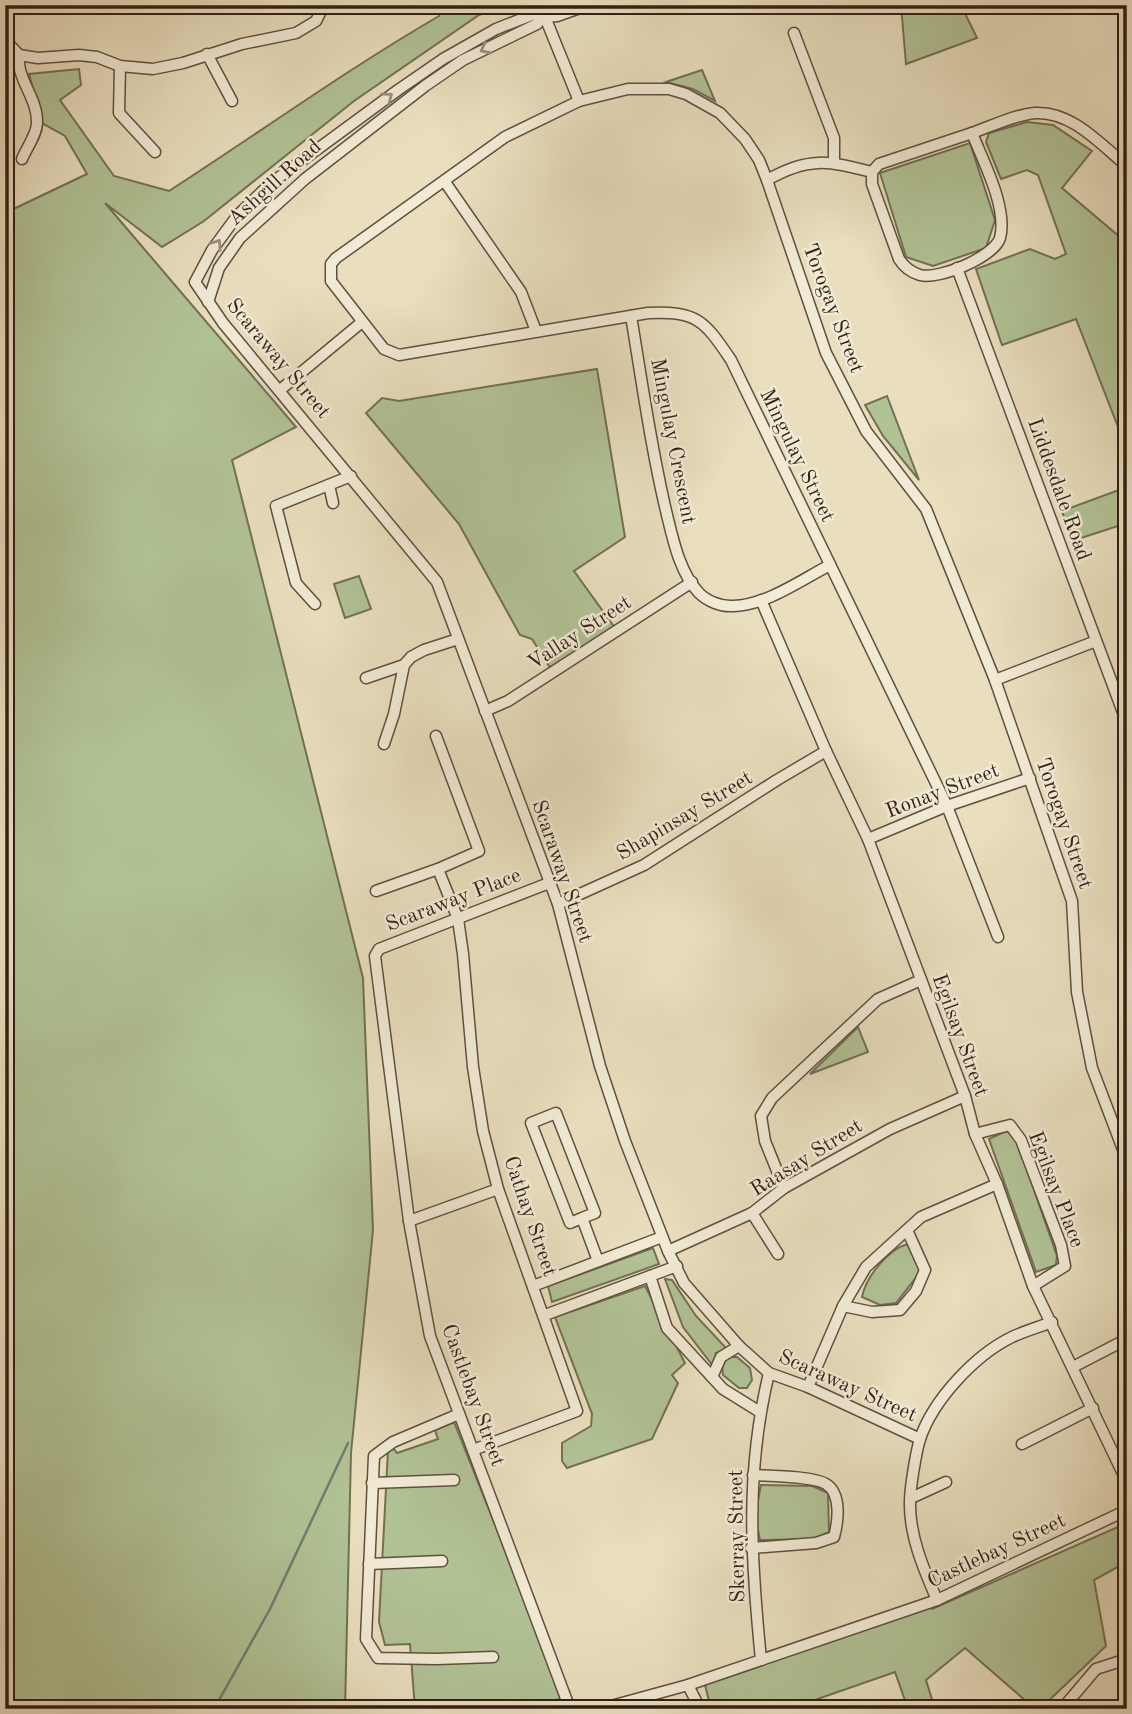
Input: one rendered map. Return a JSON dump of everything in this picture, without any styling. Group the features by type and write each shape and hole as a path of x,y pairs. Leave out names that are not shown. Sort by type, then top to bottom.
{"street":[{"path":"5,40 19,55 38,58 88,56 120,66 153,69 183,63 242,44 296,33 316,21 324,5"},
{"name":"Ashgill Road","path":"208,302 219,268 240,238 305,179 425,86 463,60 537,24 553,5"},
{"name":"Ashgill Road","path":"208,302 195,282 212,250 237,216 270,184 443,59 512,22 534,14 557,16 588,5"},
{"path":"1110,5 1127,8"},
{"path":"545,17 579,101"},
{"path":"794,33 834,138 834,163"},
{"path":"207,54 232,101"},
{"path":"19,55 18,66 34,101 37,125 22,159"},
{"path":"120,66 119,113 155,152"},
{"name":"Torogay Street","path":"362,322 331,281 331,264 341,254 505,137 579,101 599,94 642,88 670,89 686,94 720,113 737,130 759,160 768,180 826,353 866,431 926,509 995,680 1072,901 1077,992 1092,1068 1127,1160"},
{"path":"972,133 998,200 1001,232 996,247 987,255 957,268 922,276 904,267 872,184 872,172 879,164 1009,120 1035,113 1062,117 1080,126 1127,166"},
{"path":"768,180 799,164 834,163 872,172"},
{"path":"445,182 520,292 536,331"},
{"name":"Liddesdale Road","path":"957,268 1127,723"},
{"name":"Scaraway Street","path":"208,302 433,575 558,904 600,1066 625,1141 662,1237 684,1283 739,1346 769,1373 807,1387 920,1439"},
{"name":"Mingulay Street","path":"362,322 384,349 399,355 631,316 676,312 695,318 715,335 731,360 947,806 998,937"},
{"name":"Mingulay Crescent","path":"631,316 656,472 676,551 698,592 709,601 731,606 761,600 830,565"},
{"path":"280,390 362,322"},
{"path":"315,604 296,583 276,506 351,476"},
{"path":"329,485 333,503"},
{"name":"Vallay Street","path":"485,711 508,701 692,582"},
{"name":"Egilsay Street","path":"761,600 826,751 868,839 1033,1286 1127,1482"},
{"path":"384,744 394,714 404,665 411,656 457,639"},
{"path":"995,680 1096,641"},
{"path":"366,678 404,665"},
{"path":"376,891 479,851 436,736"},
{"name":"Shapinsay Street","path":"558,904 644,865 826,751"},
{"name":"Ronay Street","path":"868,839 947,806 1030,778"},
{"name":"Cathay Street","path":"438,869 458,919 473,1067 483,1131 498,1189 577,1411 473,1450"},
{"name":"Scaraway Place","path":"375,956 379,949 549,883"},
{"name":"Castlebay Street","path":"375,956 409,1221 430,1336 569,1709"},
{"path":"784,1188 765,1142 761,1116 772,1098 878,999 921,980"},
{"name":"Raasay Street","path":"668,1251 752,1213 784,1188 890,1129 965,1097"},
{"path":"556,1113 595,1213 582,1219 570,1223 531,1123 556,1113"},
{"name":"Egilsay Place","path":"975,1133 1010,1125 1021,1140 1061,1245 1065,1266 1033,1286"},
{"path":"807,1387 843,1306 866,1267 921,1217 997,1184"},
{"path":"409,1221 498,1189"},
{"path":"752,1213 778,1254"},
{"path":"582,1219 598,1261"},
{"path":"843,1306 872,1312 900,1310 916,1291 925,1270 907,1230"},
{"path":"533,1286 662,1237"},
{"path":"545,1315 677,1266"},
{"path":"650,1276 667,1328 731,1395 760,1412"},
{"path":"937,1600 924,1570 913,1530 911,1497 920,1439 945,1394 978,1361 1010,1338 1052,1322"},
{"path":"1073,1367 1127,1339"},
{"path":"712,1377 721,1357 739,1346"},
{"name":"Skerray Street","path":"761,1660 751,1548 752,1475 760,1412 769,1373"},
{"path":"1022,1444 1093,1408"},
{"path":"459,1414 393,1442 374,1456 366,1639 378,1658 493,1657"},
{"path":"751,1548 816,1543 834,1537 838,1520 835,1495 826,1484 807,1479 752,1475"},
{"path":"372,1483 454,1480"},
{"path":"911,1497 946,1482"},
{"name":"Castlebay Street","path":"600,1709 688,1685 937,1600 1127,1510"},
{"path":"369,1564 442,1561"},
{"path":"1062,1709 1096,1669 1127,1659"},
{"path":"688,1685 701,1709"}],"green space":[{"path":"439,5 505,5 479,15 354,101 204,221 162,247 105,203 296,427 232,460 363,978 373,1230 351,1453 345,1709 5,1709 5,213 87,174 65,136 42,123 29,74 79,69 81,85 60,100 114,176 169,191 336,80 439,16"},
{"path":"901,5 961,5 977,38 906,64"},
{"path":"702,70 715,101 693,89 666,82"},
{"path":"1027,122 1053,125 1092,151 1062,188 1127,243 1127,450 1076,319 1002,345 976,269 1030,249 1055,259 1066,254 1038,175 1027,170 1001,179 986,142 989,133"},
{"path":"970,143 995,220 986,248 933,266 906,257 880,173"},
{"path":"597,369 625,537 574,571 615,628 551,669 532,639 520,635 459,524 366,413 382,398 399,401"},
{"path":"887,396 919,480 883,436 865,405"},
{"path":"1127,487 1127,523 1072,541 1062,511"},
{"path":"359,576 371,609 345,618 334,584"},
{"path":"858,1027 868,1052 810,1074"},
{"path":"1006,1131 1015,1135 1057,1256 1056,1265 1036,1272 989,1139"},
{"path":"908,1244 921,1271 896,1303 880,1305 862,1297 868,1281 879,1265 893,1252"},
{"path":"653,1248 659,1264 552,1302 548,1286"},
{"path":"665,1279 672,1280 696,1316 727,1349 716,1353 713,1366 683,1327"},
{"path":"645,1286 685,1363 672,1375 678,1383 652,1439 567,1468 562,1461 562,1443 591,1426 592,1414 555,1317"},
{"path":"727,1357 737,1357 750,1368 752,1380 747,1388 739,1388 723,1375 722,1365"},
{"path":"454,1422 533,1620 561,1699 506,1709 415,1709 410,1644 385,1645 379,1622 388,1450 394,1449 397,1453 438,1439 435,1430"},
{"path":"761,1485 812,1486 828,1493 829,1532 815,1539 760,1540 755,1515"},
{"path":"1127,1523 1127,1562 1094,1580 1106,1646 1040,1709 1035,1709 965,1648 926,1680 935,1709 908,1709 895,1672 789,1709 711,1709 703,1677 925,1599 932,1609"}],"waterway":[{"path":"214,1709 270,1609 348,1443"}]}
